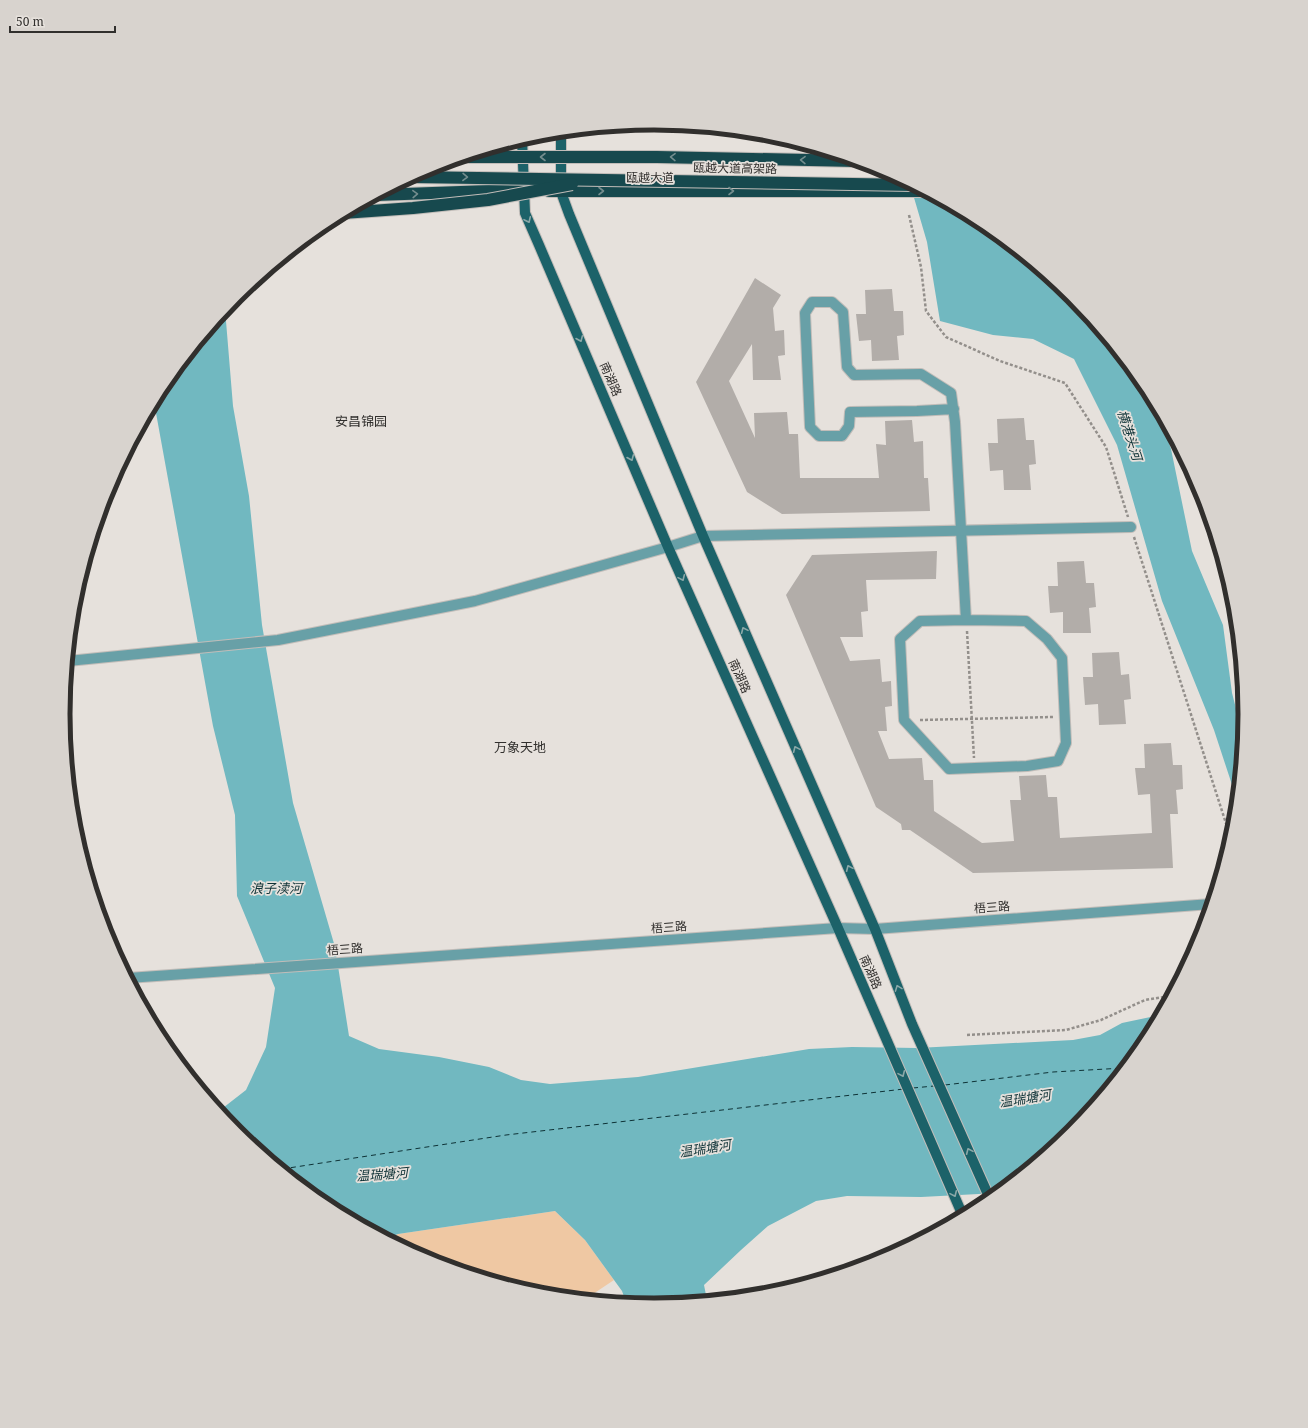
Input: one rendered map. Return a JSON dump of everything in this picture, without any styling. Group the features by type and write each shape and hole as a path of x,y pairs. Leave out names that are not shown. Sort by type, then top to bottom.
{"highway":[{"name":"瓯越大道高架路","path":"479,157 657,157 841,161"},
{"name":"瓯越大道高架路","path":"424,177 599,179 903,186"},
{"path":"355,212 488,200 599,179"},
{"name":"瓯越大道","path":"385,196 524,190 561,192 914,191"}],"main road":[{"name":"南湖路","path":"561,138 561,192 703,536 875,929 912,1024 987,1193"},
{"name":"南湖路","path":"522,145 525,213 540,244 668,547 838,928 961,1211"}],"street":[{"path":"954,409 850,412 849,426 842,436 819,436 810,426 805,313 812,302 832,302 843,312 847,366 854,375 920,374 952,393 954,409 962,530 966,620"},
{"path":"73,662 278,640 475,601 703,536 1131,527"},
{"path":"920,621 1026,621 1047,639 1062,658 1065,717 1066,743 1058,762 1027,766 949,769 904,720 900,639 920,621"},
{"name":"梧三路","path":"133,978 838,928 875,929 1206,904"}],"path":[{"path":"909,215 921,267 926,311 946,337 1000,361 1065,383 1106,447 1227,827"},
{"path":"966,620 974,768"},
{"path":"904,720 972,720 1065,717"},
{"path":"967,1035 1066,1030 1101,1020 1145,1000 1165,997"}],"shaded area":[{"path":"555,1211 585,1240 614,1280 592,1294 540,1287 466,1267 431,1254 392,1236"}],"water":[{"name":"横港头河","path":"912,190 946,208 978,228 1004,247 1006,250 1011,252 1067,301 1117,358 1140,390 1160,422 1166,433 1171,449 1192,551 1223,625 1232,693 1238,716 1237,752 1233,788 1214,730 1162,601 1117,445 1074,359 1033,339 993,335 940,321 927,242"},
{"path":"226,317 233,406 249,496 262,625 293,803 335,947 349,1036 379,1049 439,1057 489,1067 521,1080 550,1084 638,1077 809,1049 852,1047 917,1048 1073,1040 1100,1035 1122,1023 1154,1016 1117,1070 1067,1127 1039,1153 987,1194 921,1197 847,1196 816,1201 768,1226 704,1285 706,1296 654,1298 624,1297 622,1291 585,1240 555,1211 392,1236 362,1220 330,1200 298,1177 269,1153 223,1108 246,1090 266,1047 275,988 237,896 235,815 213,726 155,410 191,358"}],"building":[{"path":"755,278 781,295 773,308 775,331 784,330 785,355 778,356 781,380 753,380 752,344 729,381 755,438 754,413 787,412 789,434 798,434 800,478 879,478 876,444 886,445 885,421 912,420 914,442 923,441 924,478 928,478 930,511 782,514 747,492 696,382"},
{"path":"892,289 894,311 903,311 904,335 897,336 899,360 872,361 871,340 859,341 856,314 866,314 865,290"},
{"path":"1024,418 1026,440 1034,440 1036,464 1029,465 1031,490 1004,490 1003,470 990,471 988,443 998,443 997,419"},
{"path":"937,551 936,579 866,580 868,611 861,612 863,637 840,637 850,661 880,659 882,682 891,681 892,706 885,707 887,731 878,731 889,759 922,758 924,780 933,780 934,811 982,843 1014,841 1010,800 1021,800 1019,776 1046,775 1048,797 1057,797 1060,838 1152,833 1150,794 1138,795 1135,768 1145,768 1144,744 1171,743 1173,765 1182,765 1183,789 1176,790 1178,814 1170,814 1173,868 973,873 910,830 902,830 901,824 876,807 786,595 812,555"},
{"path":"1084,561 1086,583 1094,583 1096,607 1089,608 1091,633 1063,633 1063,612 1050,613 1048,586 1058,586 1057,562"},
{"path":"1119,652 1121,675 1129,674 1131,699 1124,700 1126,724 1099,725 1098,704 1085,705 1083,677 1093,677 1092,653"}],"ferry route":[{"path":"945,1085 1053,1072 1118,1068"},
{"path":"913,1088 934,1086"},
{"path":"287,1168 506,1135 904,1089"}],"district":[{"name":"安昌锦园","path":"361,421"},
{"name":"万象天地","path":"520,747"}],"water label":[{"name":"浪子渎河","path":"276,888"},
{"name":"温瑞塘河","path":"1025,1098"},
{"name":"温瑞塘河","path":"705,1148"},
{"name":"温瑞塘河","path":"382,1174"}]}
